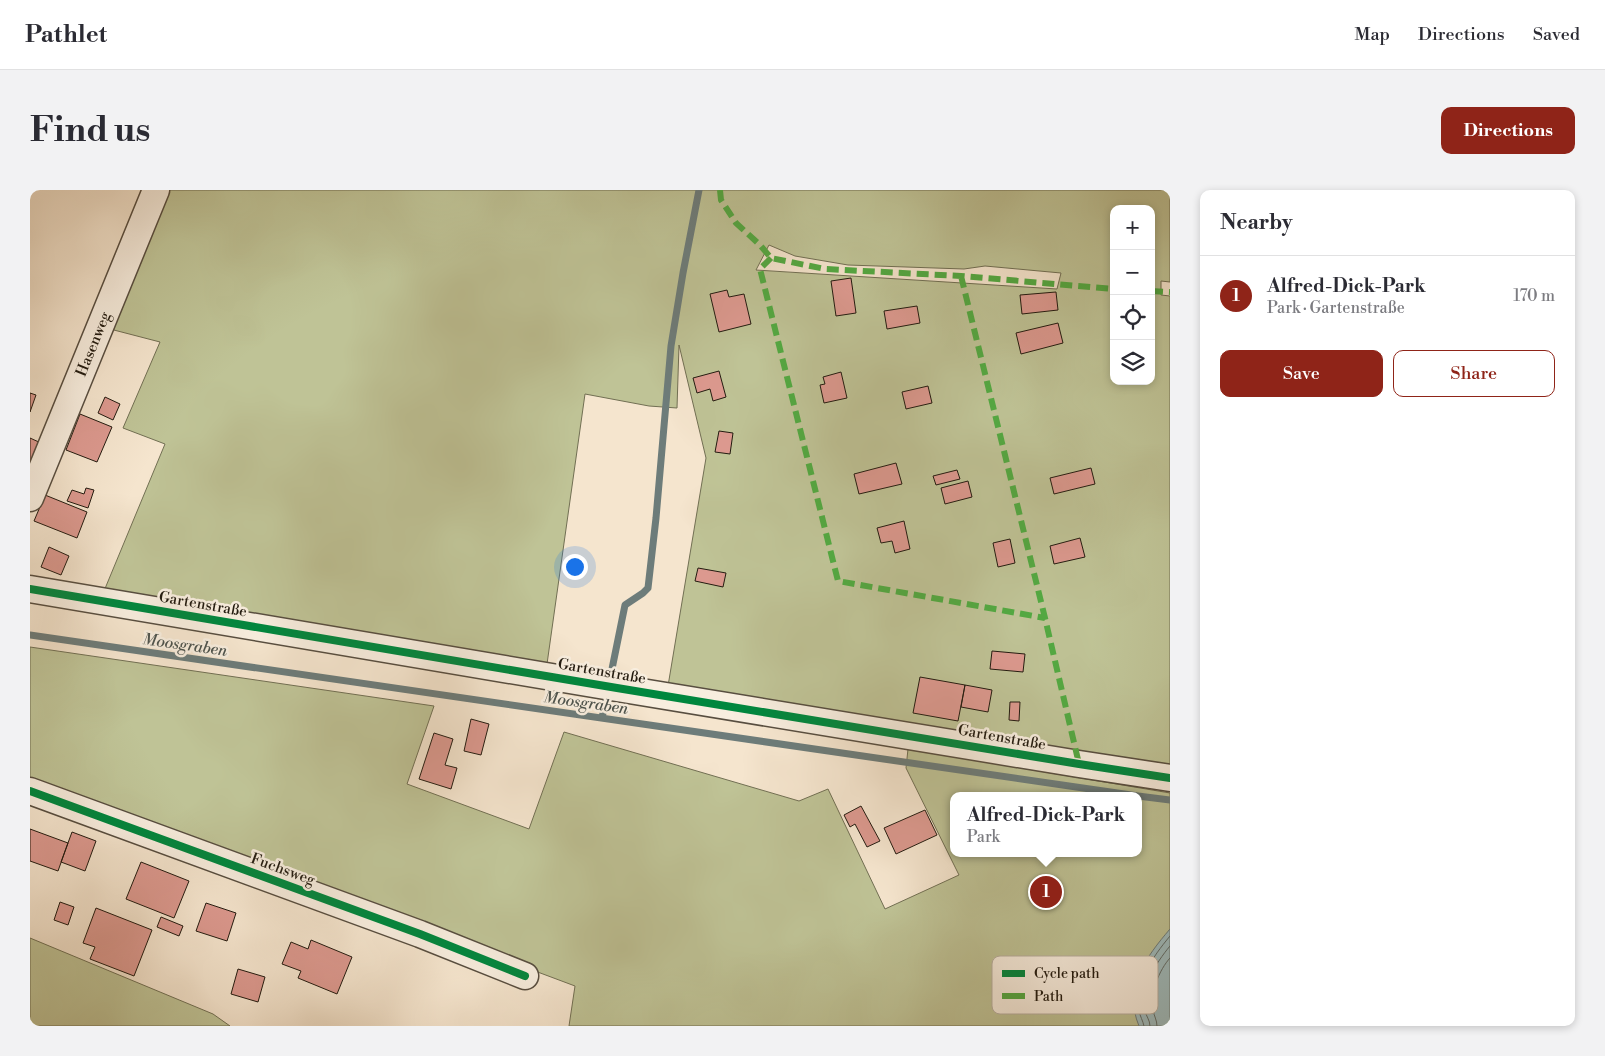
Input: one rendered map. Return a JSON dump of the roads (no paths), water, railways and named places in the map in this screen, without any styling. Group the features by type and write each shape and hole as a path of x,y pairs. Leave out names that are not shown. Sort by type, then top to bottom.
{"street":[{"name":"Hasenweg","path":"30,498 156,190"},
{"name":"Gartenstraße","path":"30,589 1170,778"},
{"name":"Fuchsweg","path":"30,791 420,934 525,976"}],"water":[{"path":"1170,929 1170,1026 1139,1026 1136,1014 1158,1014 1158,956 1149,956"}],"waterway":[{"path":"602,718 625,605 648,588 671,346 699,190"},
{"name":"Moosgraben","path":"30,635 1110,792"},
{"name":"Moosgraben","path":"1142,796 1170,800"}],"place":[{"name":"Alfred-Dick-Park","path":"1046,892"}]}
